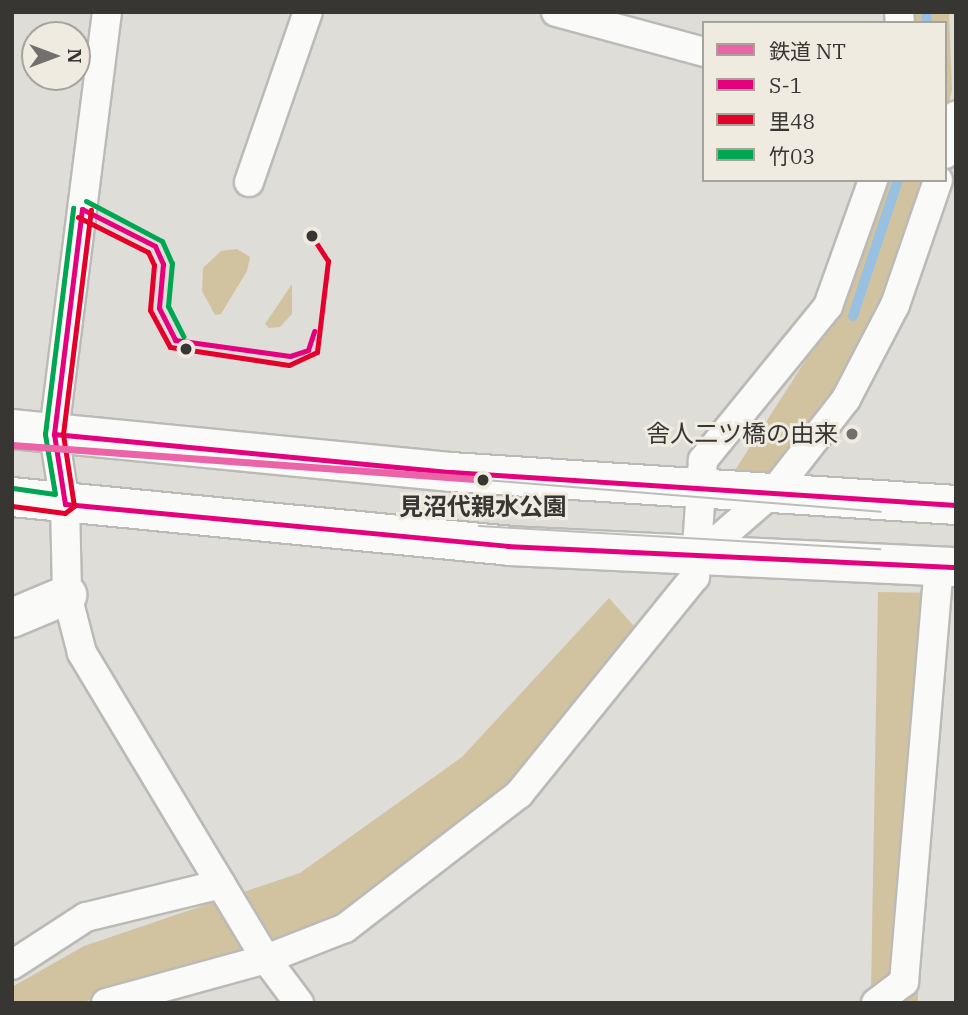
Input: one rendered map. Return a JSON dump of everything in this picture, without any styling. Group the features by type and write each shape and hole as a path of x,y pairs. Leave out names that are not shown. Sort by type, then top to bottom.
{"main road":[{"path":"12,429 451,472 775,490 956,505"},
{"path":"12,497 305,530 698,556 947,567"},
{"path":"12,618 68,595"}],"street":[{"path":"107,12 54,434 65,504 68,595 82,653 266,959 299,1003"},
{"path":"249,183 308,12"},
{"path":"556,12 702,51"},
{"path":"947,147 956,116"},
{"path":"106,1003 266,959 345,928 519,794 695,577 703,460 828,306 872,182"},
{"path":"698,556 775,490 846,399 895,305 937,182"},
{"path":"876,1003 904,982 947,567"},
{"path":"12,965 86,917 221,884"}],"shaded area":[{"path":"906,12 949,12 952,90 947,110 947,21 907,21"},
{"path":"880,182 928,182 887,302 836,396 771,478 732,475 825,330"},
{"path":"237,249 250,257 247,271 221,314 215,315 202,291 203,268 221,251"},
{"path":"292,284 292,314 280,327 269,328 265,324"},
{"path":"878,592 925,593 918,1003 871,1003"},
{"path":"609,598 640,633 516,777 337,914 251,955 79,1003 12,1003 12,987 84,946 300,873 462,757"}],"waterway":[{"path":"926,12 927,21"},
{"path":"853,316 897,182"}],"tram line":[{"path":"485,480 881,512"},
{"path":"479,526 880,549"}],"rail line":[{"name":"NT","path":"12,445 485,480"}],"transit line":[{"name":"竹03","path":"86,201 162,241 172,263 168,306 183,336"},
{"name":"竹03","path":"13,488 55,494 45,434 73,208"},
{"name":"S-1","path":"82,209 54,434 65,504 508,546 956,567"},
{"name":"S-1","path":"82,209 155,246 163,264 159,308 175,340 290,356 308,350 314,331"},
{"name":"里48","path":"12,506 65,513 74,506 63,434 91,210"},
{"name":"里48","path":"78,217 148,252 154,265 150,310 170,347 289,365 317,352 328,261 312,236"},
{"name":"S-1","path":"54,434 451,472 956,505"}],"place":[{"name":"舎人二ツ橋の由来","path":"852,434"},
{"name":"見沼代親水公園","path":"483,480"}]}
